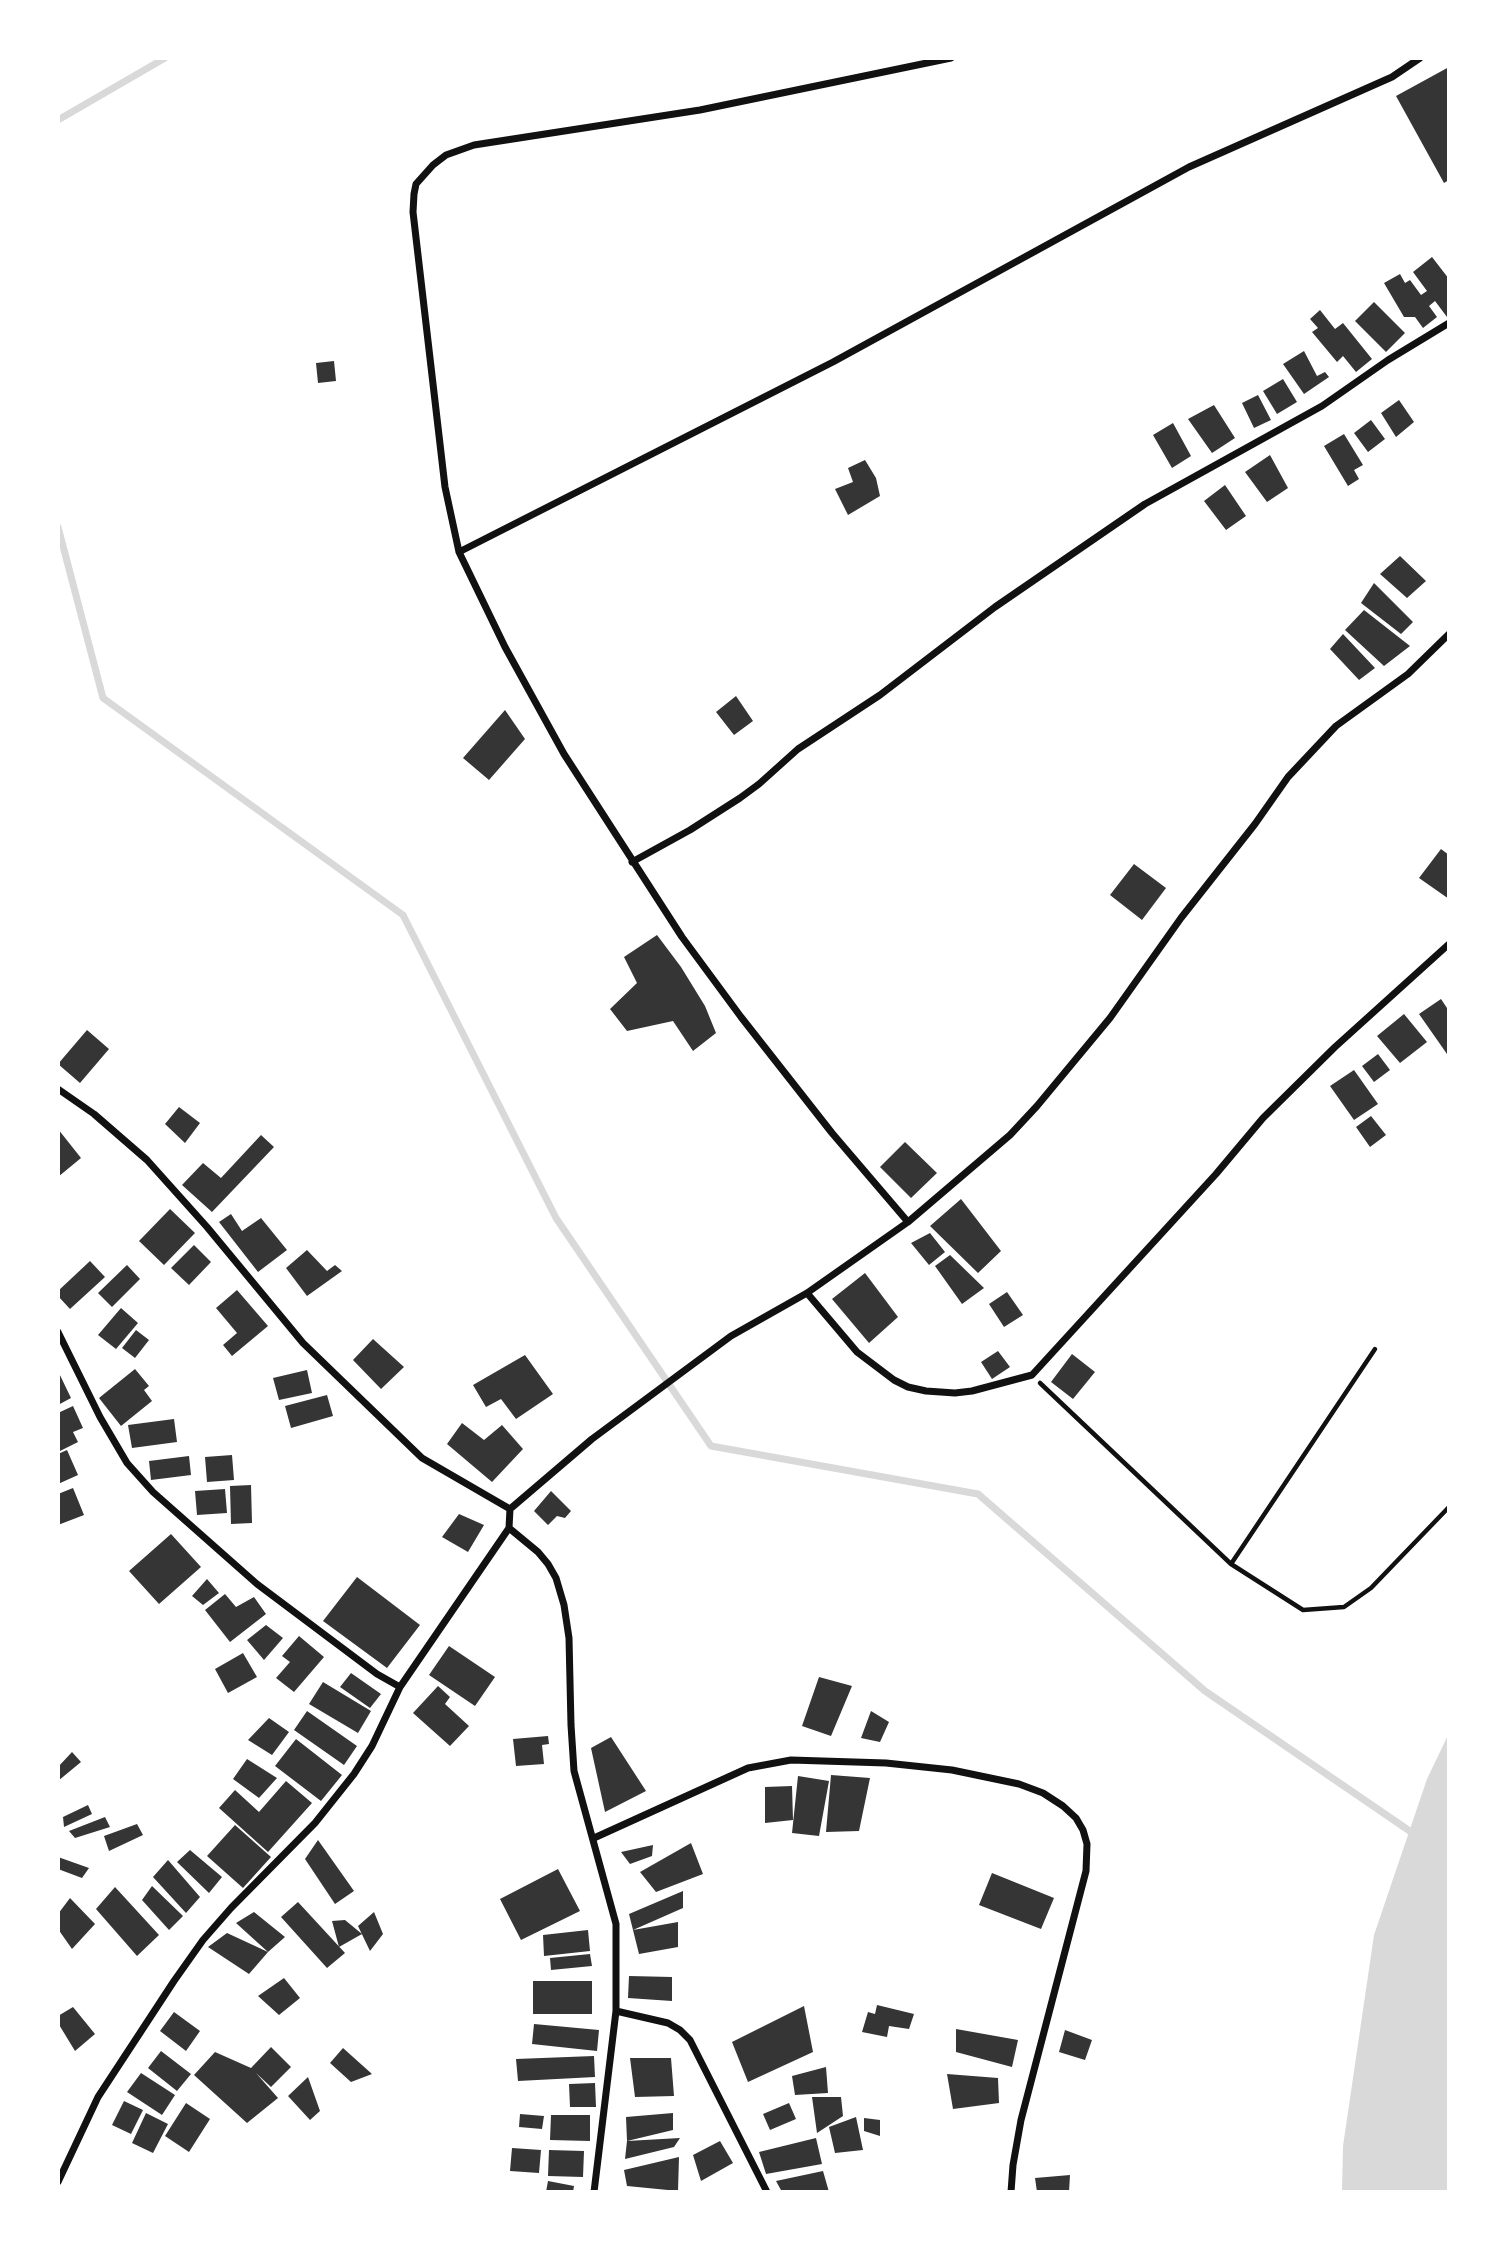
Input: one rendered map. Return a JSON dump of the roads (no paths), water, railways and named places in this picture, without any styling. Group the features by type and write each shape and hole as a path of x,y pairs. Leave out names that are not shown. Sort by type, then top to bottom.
{"street":[{"path":"908,1222 832,1133 682,937 564,754 505,647 459,552 445,487 413,212 416,184 422,175 446,155 460,149 700,110 951,58"},
{"path":"459,552 833,362 1189,167 1392,77 1420,58"},
{"path":"632,862 740,798 798,749 880,695 995,607 1136,510 1322,406 1388,360 1449,323"},
{"path":"58,2182 98,2097 203,1940 314,1823 354,1774 372,1746 400,1687 509,1528 510,1509 592,1439 731,1336 807,1293 908,1222 1010,1135 1110,1018 1181,918 1296,769 1336,726 1408,674 1449,634"},
{"path":"807,1293 857,1352 894,1380 908,1387 955,1393 1032,1375 1199,1194 1272,1109 1335,1047 1449,944"},
{"path":"58,1089 94,1114 147,1160 303,1343 422,1458 510,1509"},
{"path":"58,1332 100,1417 127,1463 147,1486 257,1584 377,1674 400,1687"},
{"path":"509,1528 548,1564 556,1578 564,1605 569,1639 575,1771 616,1924 616,2011 594,2192"},
{"path":"594,1838 748,1768 791,1759 952,1770 1006,1781 1054,1799 1076,1818 1083,1830 1087,1844 1086,1871 1021,2120 1011,2192"},
{"path":"616,2011 668,2022 690,2040 767,2192"}],"waterway":[{"path":"58,120 165,58"},
{"path":"58,527 103,698 403,915 556,1218 711,1446 978,1494 1205,1691 1417,1836"}]}
